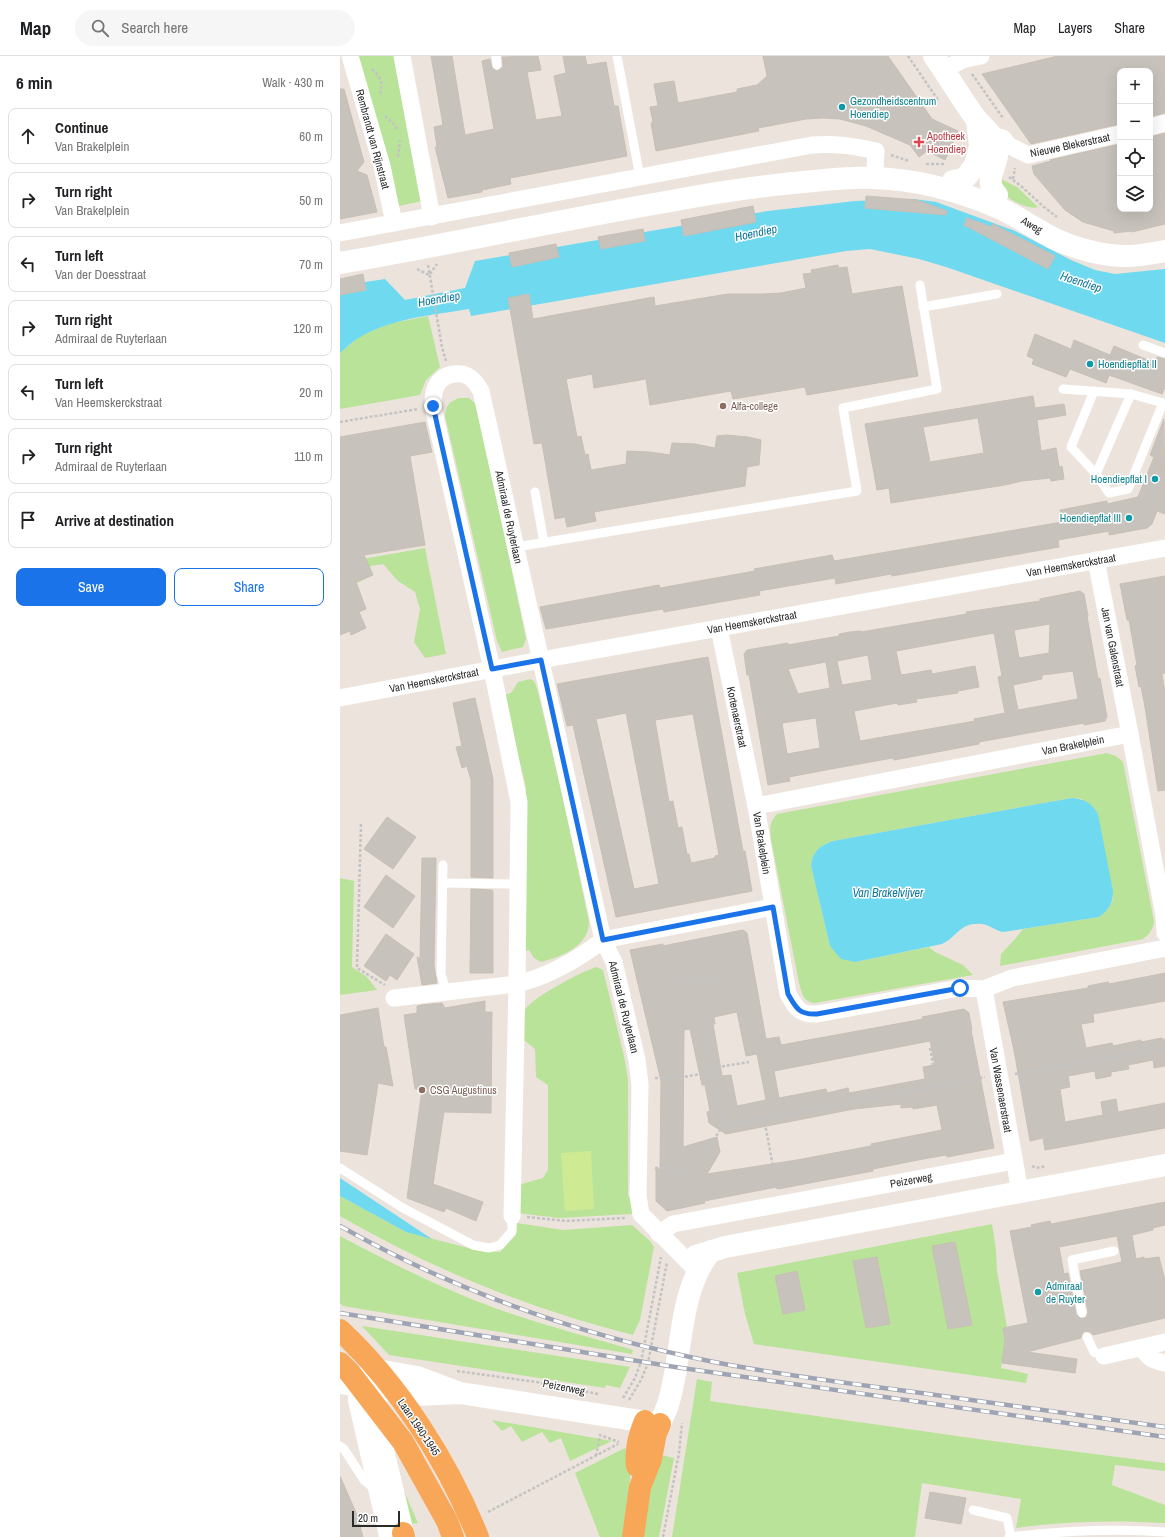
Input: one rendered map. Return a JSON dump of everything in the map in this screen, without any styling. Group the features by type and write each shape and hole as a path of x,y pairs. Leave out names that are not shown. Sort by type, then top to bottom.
{"highway":[{"name":"Laan 1940-1945","path":"340,1330 377,1369 429,1440 448,1472 470,1516 478,1537"},
{"name":"Laan 1940-1945","path":"340,1364 350,1373 403,1442 447,1521 453,1537"},
{"path":"633,1537 640,1487 636,1458 640,1431 652,1423"}],"main road":[{"path":"939,63 982,132 995,140 997,149 996,160 990,181 990,198"},
{"path":"340,252 441,231 733,180 819,170 875,160 911,171 952,172 963,179 970,173 980,151 982,132"},
{"path":"952,172 990,198"},
{"path":"340,263 648,204 779,183 857,178 898,180 990,198"},
{"name":"Aweg","path":"990,198 1047,224 1080,248 1121,256 1165,251"},
{"path":"652,1423 655,1398 679,1276 693,1267 711,1251 725,1247 1165,1165"},
{"name":"Peizerweg","path":"340,1364 362,1382 416,1395 460,1393 652,1423"},
{"path":"362,1382 360,1407 380,1492 397,1536"},
{"path":"362,1382 375,1409 397,1536"}],"street":[{"name":"Rembrandt van Rijnstraat","path":"350,56 382,166 394,223"},
{"path":"402,56 432,216"},
{"path":"939,63 981,56"},
{"path":"1153,126 1165,123"},
{"name":"Nieuwe Blekerstraat","path":"982,132 1003,138 1008,145 1028,156 1117,135"},
{"path":"340,233 812,145 831,143 842,144 875,160"},
{"path":"450,374 437,384 434,391 433,406 492,669 519,802 512,1216"},
{"name":"Admiraal de Ruyterlaan","path":"450,374 463,374 470,377 475,381 481,391 603,940 614,962 637,1060 639,1078 638,1196 641,1214"},
{"name":"Van Heemskerckstraat","path":"340,698 541,660 1165,548"},
{"name":"Jan van Galenstraat","path":"1096,560 1130,734"},
{"name":"Kortenaerstraat","path":"719,628 756,806"},
{"path":"1130,734 1164,916 1165,933"},
{"name":"Van Brakelplein","path":"1130,734 756,806 788,994 795,1006 806,1015 960,988 984,989 1012,978 1165,948"},
{"path":"394,998 517,984 544,976 582,956 603,940 773,907"},
{"name":"Van Wassenaerstraat","path":"984,989 1020,1192"},
{"name":"Peizerweg","path":"665,1239 673,1224 1014,1161"},
{"path":"641,1214 693,1267"},
{"path":"1104,1356 1165,1342"},
{"path":"1142,1348 1147,1357 1165,1363"}],"lane":[{"path":"618,56 640,177"},
{"path":"516,547 857,491 843,408 937,389 920,285"},
{"path":"923,307 997,294"},
{"path":"1143,345 1165,353"},
{"path":"1063,389 1094,391 1131,394 1164,404 1128,489 1109,493 1096,474 1071,447 1094,391"},
{"path":"1096,474 1131,394"},
{"path":"535,492 544,542"},
{"path":"443,864 441,974 446,992"},
{"path":"443,883 518,884"},
{"path":"340,1168 403,1208 473,1245 489,1248 500,1245 512,1231 512,1216"},
{"path":"1082,1313 1072,1260 1114,1251"},
{"path":"1087,1336 1094,1352 1104,1356"},
{"path":"340,1446 344,1449 364,1480 380,1492"},
{"path":"973,1510 1007,1518 1010,1537 1039,1534 1126,1530 1165,1532"}],"path":[{"path":"908,56 942,104"},
{"path":"368,65 379,77 382,83 380,98"},
{"path":"382,110 399,132"},
{"path":"398,157 400,138"},
{"path":"875,160 888,154 912,162"},
{"path":"382,166 398,157 421,159"},
{"path":"923,164 952,172"},
{"path":"1013,179 1044,208 1062,221"},
{"path":"429,275 442,347 450,374"},
{"path":"340,422 433,406"},
{"path":"361,824 357,968 392,990 394,998"},
{"path":"686,924 723,1126"},
{"path":"664,965 668,984 696,979"},
{"path":"696,983 728,977 728,973 736,971"},
{"path":"930,1048 937,1100 968,1122"},
{"path":"638,1168 671,1168 671,1174 693,1169 723,1126 999,1076 1165,1049"},
{"path":"639,1078 683,1077 749,1062"},
{"path":"764,1118 779,1204"},
{"path":"1014,1161 1019,1161 1036,1168 1049,1166"},
{"path":"512,1216 567,1221 631,1218 641,1214"},
{"path":"617,1397 623,1398 635,1378 641,1362 665,1239"},
{"path":"629,1400 641,1380 648,1363 665,1239"},
{"name":"Peizerweg","path":"455,1370 536,1382 604,1395"},
{"path":"663,1537 679,1453 682,1417"},
{"path":"481,1516 621,1443 600,1435 596,1456"}],"green space":[{"path":"357,56 394,56 422,201 399,206"},
{"path":"1001,179 1017,187 1038,207 1035,208 1027,206 1010,199 1004,190"},
{"path":"428,316 440,367 426,380 420,395 340,409 340,353 360,336 388,324"},
{"path":"459,398 469,398 478,406 526,639 523,647 502,652 497,641 445,416 446,409 449,404"},
{"path":"425,548 446,654 425,658 414,642 420,609 415,592 398,581 383,564 370,566 373,575 357,583 340,586 340,563"},
{"path":"530,679 534,681 537,688 563,797 589,922 588,930 579,944 557,957 541,962 534,958 529,950 523,952 526,788 504,695 511,693 518,682"},
{"path":"1107,753 1116,756 1123,762 1154,921 1152,929 1143,939 1000,966 1001,954 1023,929 1099,917 1111,904 1113,898 1082,799 1072,798 833,841 821,847 815,853 811,866 830,946 855,962 929,947 935,952 963,965 973,975 815,1003 805,999 799,983 771,840 771,823 777,814"},
{"path":"340,878 354,881 352,967 367,977 377,990 340,995"},
{"path":"597,967 603,970 624,1056 628,1079 628,1195 633,1203 632,1214 559,1218 517,1213 518,1185 543,1178 548,1170 548,1085 536,1077 535,1049 524,1040 524,1012 527,1007 545,993 569,979"},
{"path":"591,1151 594,1209 565,1211 561,1153"},
{"path":"340,1196 406,1232 480,1251 500,1252 516,1235 517,1223 563,1230 632,1225 650,1241 654,1247 640,1320 633,1335 557,1313 482,1286 410,1253 340,1216"},
{"path":"992,1224 996,1250 997,1271 1007,1327 1003,1328 1005,1340 1001,1368 1028,1374 1026,1383 754,1344 745,1314 737,1273"},
{"path":"340,1236 404,1269 470,1298 530,1320 633,1350 632,1354 343,1306 340,1303"},
{"path":"362,1326 630,1367 620,1388 606,1385 605,1388 389,1355"},
{"path":"697,1379 712,1382 710,1401 978,1439 1165,1463 1165,1471 1115,1465 1112,1485 1165,1505 1165,1523 1090,1522 1016,1528 1021,1499 922,1483 915,1537 672,1537"},
{"path":"492,1420 612,1441 570,1461 561,1438 550,1443 542,1432 522,1442 511,1426 502,1431"},
{"path":"625,1448 631,1470 624,1537 600,1537 575,1473"},
{"path":"657,1454 674,1458 659,1537 642,1537 643,1524"},
{"path":"394,1468 418,1523 411,1524"}],"water":[{"name":"Hoendiep","path":"914,199 936,202 1015,231 1071,260 1095,270 1115,274 1165,269 1165,343 946,267 919,259 870,249 846,251 471,316 469,309 428,315 400,321 374,330 356,340 340,353 340,286 385,279 405,300 465,288 475,261 768,211 855,201"},
{"name":"Van Brakelvijver","path":"1072,798 1087,802 1098,814 1113,891 1110,906 1099,917 1003,932 982,924 968,925 942,944 855,962 841,959 830,946 811,866 815,853 824,845 833,841"},
{"path":"340,1178 432,1239 406,1232 340,1196"}],"building":[{"path":"431,56 452,56 465,135 494,129 482,61 490,59 492,68 497,71 503,67 502,57 538,56 541,70 527,72 536,120 562,116 554,76 566,73 563,56 585,56 587,65 606,62 614,106 618,106 627,156 510,178 511,184 482,190 482,192 448,198 435,147 437,147 434,127 443,125"},
{"name":"Gezondheidscentrum Hoendiep","path":"763,56 888,56 932,119 958,131 945,160 927,151 919,157 910,145 866,126 840,119 823,118 806,119 758,128 759,131 656,151 650,107 658,106 654,84 674,81 678,103 737,92 737,89 757,85 767,76"},
{"path":"1058,56 1165,56 1165,113 1153,116 1153,68 1117,68 1117,125 1031,144 982,74"},
{"path":"340,89 344,89 364,162 357,171 367,175 377,212 340,219"},
{"path":"1165,133 1165,224 1132,232 1114,233 1114,231 1083,222 1065,210 1034,174 1032,166 1051,161 1050,160 1117,145 1117,212 1153,212 1153,136"},
{"path":"866,196 917,200 947,211 946,215 865,208"},
{"path":"753,206 756,222 684,236 681,220"},
{"path":"967,218 992,227 993,224 1055,256 1048,269 964,225"},
{"path":"643,229 645,241 601,249 598,237"},
{"path":"556,244 559,257 512,267 509,253"},
{"path":"838,265 839,268 847,267 852,294 902,286 918,376 807,395 805,387 733,399 731,391 650,405 646,379 594,388 592,374 566,379 577,437 581,436 585,455 588,454 591,470 626,464 627,451 670,455 672,443 695,444 715,448 717,436 726,435 748,437 761,440 759,465 747,467 745,486 594,512 596,521 567,527 565,517 555,519 542,443 534,444 508,298 529,294 533,319 654,297 655,306 728,294 781,293 806,288 803,274 812,273 811,270"},
{"path":"363,274 366,290 340,295 340,279"},
{"name":"Hoendiepflat II","path":"1035,334 1071,349 1074,340 1110,355 1114,346 1155,363 1157,357 1165,359 1165,387 1162,394 1109,375 1106,383 1070,369 1066,377 1032,364 1034,359 1027,356"},
{"path":"1033,396 1035,408 1064,404 1066,415 1037,420 1041,451 1056,448 1059,467 1062,466 1064,479 1051,481 1050,478 1022,481 891,503 889,488 877,490 865,424","holes":["978,418 984,453 930,462 923,427"]},
{"path":"1164,419 1165,514 1157,511 1152,524 1147,528 1109,535 1109,531 1058,540 1059,547 892,576 891,574 836,584 835,578 759,591 760,595 664,612 663,609 546,629 540,607 659,585 660,588 755,571 754,569 832,555 834,561 1062,522 1060,510 1107,501 1107,504 1138,497 1154,457 1150,455"},
{"path":"425,422 432,452 410,456 425,545 364,555 373,575 356,582 366,609 359,612 366,628 351,635 350,631 340,635 340,437"},
{"path":"1165,576 1165,673 1162,674 1165,692 1165,790 1158,791 1145,707 1141,686 1139,687 1135,666 1137,665 1129,620 1127,620 1120,584"},
{"path":"1080,591 1084,594 1098,679 1100,678 1107,717 1105,721 1084,725 1084,723 979,742 979,744 894,760 893,758 831,769 789,777 790,781 768,785 749,675 747,675 744,654 747,650 788,643 788,645 839,636 839,634 850,632 861,632 967,614 966,612 1040,601 1040,599","holes":["1050,624 1049,653 1019,658 1014,630","994,633 1002,676 998,677 1005,713 974,719 975,721 860,741 854,711 897,703 898,705 917,702 916,699 958,693 958,691 979,687 975,666 932,674 931,670 901,675 896,651","868,655 872,680 842,685 837,661","826,662 830,688 798,694 788,669","1073,671 1078,699 1018,710 1013,685 1042,679 1042,676","816,718 820,748 787,754 782,723"]},
{"path":"708,657 743,851 745,851 752,891 616,917 573,725 567,726 557,684","holes":["626,713 659,884 634,889 596,719","693,714 719,855 715,856 715,858 691,863 689,854 687,854 682,827 678,828 673,801 669,802 655,720"]},
{"path":"475,698 493,779 493,878 471,877 471,780 467,766 462,768 456,747 462,746 453,703"},
{"path":"387,817 416,837 393,869 364,849"},
{"path":"422,858 436,858 434,965 437,983 422,985 417,957 420,959"},
{"path":"386,875 415,896 393,928 364,907"},
{"path":"471,889 493,891 493,973 470,973"},
{"path":"743,930 747,933 766,1039 779,1037 781,1045 923,1019 922,1017 964,1009 969,1013 994,1148 947,1157 946,1155 923,1159 873,1169 873,1171 704,1201 705,1203 667,1211 656,1201 656,1169 660,1169 661,1081 630,950 663,944 663,946","holes":["737,1012 746,1056 757,1054 766,1100 737,1106 731,1075 722,1076 713,1024 715,1024 714,1017","690,1029 702,1085 705,1085 710,1111 707,1112 709,1123 726,1134 854,1109 901,1104 901,1108 913,1107 913,1109 937,1105 942,1130 871,1144 871,1146 797,1160 707,1174 720,1152 717,1137 683,1147 684,1030","930,1041 935,1065 923,1067 925,1079 849,1093 848,1088 827,1093 826,1089 779,1098 774,1071"]},
{"path":"386,934 414,954 397,980 390,975 386,981 364,966"},
{"path":"1165,973 1165,1001 1093,1014 1094,1022 1081,1024 1086,1048 1112,1043 1113,1046 1141,1040 1141,1042 1162,1038 1163,1040 1165,1039 1165,1066 1154,1068 1153,1060 1128,1065 1129,1069 1111,1072 1111,1076 1096,1079 1095,1071 1068,1076 1070,1087 1060,1089 1065,1122 1103,1115 1101,1102 1116,1099 1118,1112 1165,1103 1165,1128 1045,1150 1043,1138 1030,1141 1014,1050 1003,1002"},
{"path":"485,1001 485,1012 492,1012 491,1113 444,1112 433,1184 483,1202 476,1221 446,1208 444,1212 407,1198 422,1090 415,1089 404,1015 417,1013 417,1006 421,1005 442,1003 445,1008"},
{"path":"378,1008 384,1047 386,1047 393,1086 378,1083 367,1155 340,1151 340,1015"},
{"path":"1165,1202 1165,1225 1153,1228 1153,1230 1132,1235 1136,1259 1144,1257 1144,1259 1159,1257 1165,1280 1165,1318 1093,1335 1090,1332 1085,1331 1081,1338 1027,1352 1077,1359 1075,1373 1002,1363 1005,1340 1003,1328 1028,1323 1010,1231 1032,1227 1031,1225 1050,1221 1051,1224","holes":["1117,1236 1122,1262 1080,1271 1088,1312 1086,1318 1080,1318 1076,1314 1068,1273 1064,1274 1059,1247"]},
{"path":"955,1242 972,1325 948,1329 932,1246"},
{"path":"877,1257 890,1324 866,1328 853,1261"},
{"path":"797,1271 805,1310 783,1314 775,1276"},
{"path":"340,1476 357,1515 363,1537 340,1537"},
{"path":"930,1492 966,1498 961,1524 925,1518"}],"railway":[{"path":"340,1226 384,1250 429,1271 521,1309 569,1325 665,1351 739,1367 789,1375 1165,1427"},
{"path":"340,1313 675,1367 1165,1437"}],"place":[{"name":"Gezondheidscentrum Hoendiep","path":"842,107"},
{"name":"Apotheek Hoendiep","path":"919,142"},
{"name":"Hoendiepflat II","path":"1090,364"},
{"name":"Alfa-college","path":"723,406"},
{"name":"Hoendiepflat I","path":"1155,479"},
{"name":"Hoendiepflat III","path":"1129,518"},
{"name":"CSG Augustinus","path":"422,1090"},
{"name":"Admiraal de Ruyter","path":"1038,1292"}],"route":[{"path":"433,406 492,669 541,660 603,940 773,907 788,994 795,1006 806,1015 960,988"}]}
